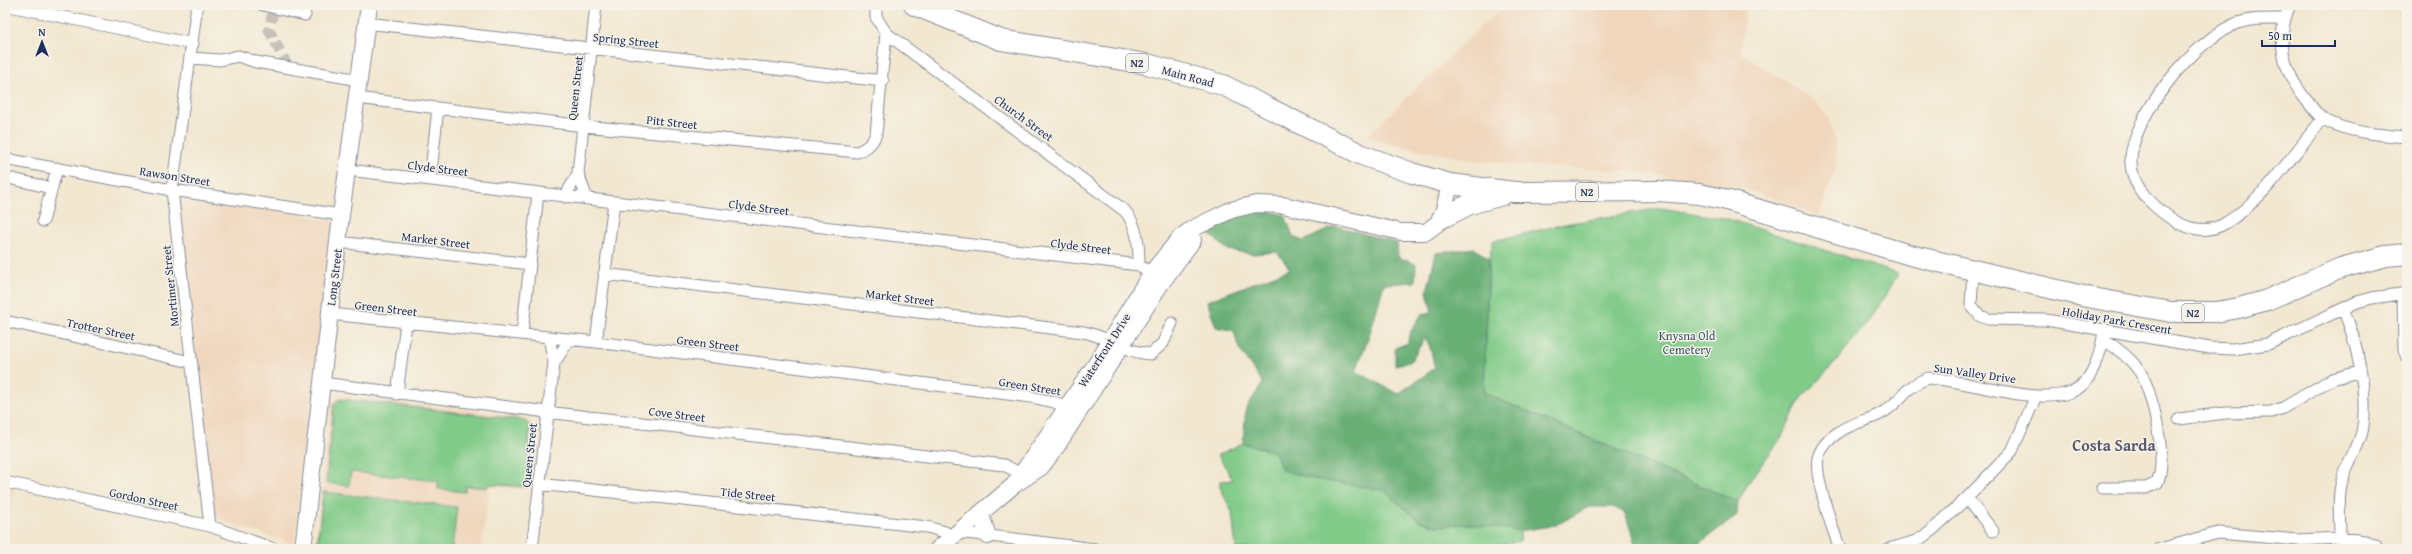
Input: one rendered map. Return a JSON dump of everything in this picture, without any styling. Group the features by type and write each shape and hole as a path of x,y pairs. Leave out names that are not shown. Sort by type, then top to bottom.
{"highway":[{"name":"Main Road","path":"914,5 1001,40 1147,64 1223,85 1362,155 1412,174 1450,184"},
{"name":"N2","path":"1450,184 1514,192 1657,191 1699,194 1764,211 1862,242 1974,271 2134,307 2197,313 2239,308 2268,300 2341,268 2386,256 2407,254"},
{"path":"1442,218 1470,204 1514,192"}],"street":[{"path":"5,5 193,44"},
{"name":"Mortimer Street","path":"198,5 172,190 210,526"},
{"name":"Long Street","path":"303,549 341,216 369,5"},
{"name":"Queen Street","path":"565,197 578,173 596,5"},
{"name":"Church Street","path":"876,5 876,17 886,33 1125,211 1132,220 1139,245 1151,273"},
{"path":"2290,5 2283,19 2285,67 2300,93 2323,119 2354,130 2407,137"},
{"path":"270,8 305,15"},
{"path":"2283,19 2257,19 2238,23 2203,45 2185,63 2155,100 2139,129 2131,155 2133,177 2147,199 2175,222 2189,227 2212,229 2224,224 2242,211 2276,177 2323,119"},
{"name":"Spring Street","path":"366,23 592,50 883,81"},
{"name":"Pitt Street","path":"357,98 584,126 858,152 865,149 873,142 876,134 883,81 886,33"},
{"path":"191,58 220,60 238,56 256,62 289,66 359,80"},
{"path":"430,180 438,108"},
{"name":"Rawson Street","path":"5,159 172,190 341,216"},
{"path":"43,221 57,168"},
{"name":"Clyde Street","path":"348,170 614,202 1151,273"},
{"name":"Queen Street","path":"578,173 587,199"},
{"path":"13,179 51,188"},
{"path":"1442,218 1450,184"},
{"path":"522,334 538,194"},
{"path":"596,342 614,202"},
{"name":"Waterfront Drive","path":"938,549 981,515 1021,478 1074,410 1116,342 1151,273 1180,238 1192,229 1231,210 1256,204 1284,205 1401,232 1416,234 1426,232 1442,218"},
{"name":"Market Street","path":"338,242 530,264"},
{"name":"Holiday Park Crescent","path":"1974,271 1970,299 1974,310 1980,316 1988,319 2046,320 2104,334 2210,348 2252,348 2282,339 2343,309 2372,298 2405,294"},
{"name":"Market Street","path":"604,274 1083,332 1116,342 1138,353 1151,354 1163,343 1172,323"},
{"path":"2405,294 2404,348 2407,358"},
{"path":"2340,538 2340,492 2343,477 2356,449 2363,424 2364,406 2350,325 2343,309"},
{"name":"Green Street","path":"330,314 596,342 1031,398 1074,410"},
{"name":"Trotter Street","path":"5,321 191,362"},
{"path":"397,394 406,323"},
{"path":"2102,488 2146,488 2157,483 2161,474 2156,423 2145,382 2133,362 2104,334"},
{"name":"Sun Valley Drive","path":"1840,549 1818,467 1821,450 1830,438 1852,425 1869,420 1884,412 1912,385 1928,378 2036,396 2058,395 2072,392 2088,379 2104,334"},
{"name":"Queen Street","path":"532,549 547,412 554,364 549,337"},
{"name":"Queen Street","path":"554,364 570,339"},
{"path":"2179,419 2225,413 2271,412 2283,408 2332,379 2359,372"},
{"name":"Cove Street","path":"322,383 397,394 1004,465 1021,478"},
{"path":"1889,549 1910,543 1929,533 1967,498 2012,450 2036,396"},
{"name":"Gordon Street","path":"5,482 210,526 274,549"},
{"name":"Tide Street","path":"539,484 926,527 955,535 988,536 1095,549"},
{"path":"1967,498 1993,531"},
{"path":"981,515 988,536"},
{"path":"2160,549 2218,533 2298,540 2340,538 2365,541 2376,546"}],"shaded area":[{"path":"1504,5 1746,5 1741,53 1795,87 1815,102 1828,117 1835,141 1837,163 1819,216 1782,201 1737,187 1633,171 1518,165 1466,159 1391,144 1367,136"},
{"path":"178,193 333,221 294,544 225,522 214,513"},
{"path":"340,396 526,417 533,425 528,489 490,487 481,549 315,548 331,403"},
{"path":"5,487 15,489 5,537"}],"green space":[{"path":"1256,208 1285,215 1293,236 1303,241 1336,226 1397,243 1398,257 1416,264 1415,282 1384,284 1370,333 1356,371 1398,394 1435,368 1431,349 1425,338 1410,362 1395,365 1395,348 1408,343 1409,334 1422,314 1432,312 1427,291 1436,253 1474,248 1489,259 1484,393 1738,502 1737,515 1692,549 1646,549 1635,544 1625,513 1613,507 1589,507 1556,525 1520,531 1471,524 1437,526 1420,521 1383,490 1314,479 1282,470 1275,452 1243,443 1246,408 1263,383 1239,349 1234,331 1216,327 1207,301 1290,269 1277,252 1253,254 1228,250 1207,232 1220,220"},
{"name":"Knysna Old Cemetery","path":"1661,208 1728,219 1898,274 1873,315 1835,363 1801,398 1781,438 1749,482 1738,502 1484,393 1489,259 1493,241 1565,224"},
{"path":"339,399 524,420 530,426 526,487 488,484 487,488 466,486 465,492 438,489 438,481 351,472 349,486 326,483 334,404"},
{"path":"1243,443 1275,452 1349,483 1383,490 1420,521 1437,526 1471,524 1520,531 1520,541 1474,549 1236,549 1232,512 1220,487 1220,481 1233,480 1218,455"},
{"path":"323,492 457,507 452,549 336,549 317,547"}],"tunnel":[{"path":"273,11 269,30 286,63"}],"district":[{"name":"Costa Sarda","path":"2114,445"}]}
